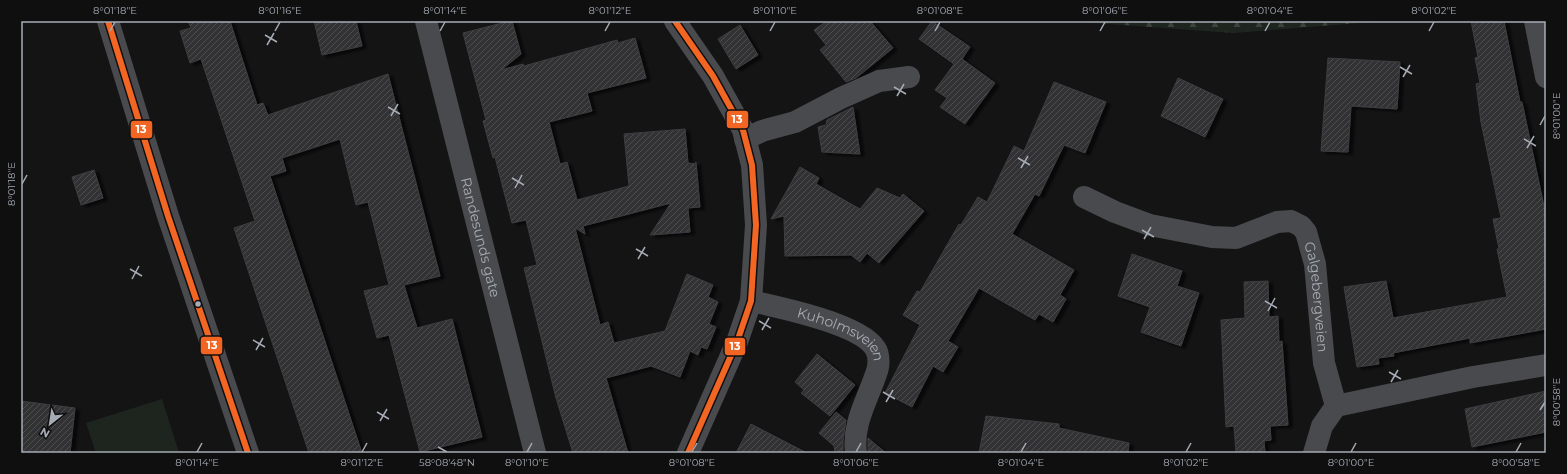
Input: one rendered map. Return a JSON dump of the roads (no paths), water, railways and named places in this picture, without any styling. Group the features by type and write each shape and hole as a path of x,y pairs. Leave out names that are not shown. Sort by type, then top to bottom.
{"street":[{"path":"108,21 168,216 248,453"},
{"name":"Randesunds gate","path":"426,21 535,453"},
{"path":"675,21 713,76 729,103 745,139 752,165 756,225 751,301 737,342 688,453"},
{"path":"1535,21 1546,77"},
{"path":"745,139 762,131 795,122 841,98 880,81 909,77"},
{"name":"Galgebergveien","path":"1084,197 1115,212 1150,225 1212,237 1236,238 1277,222 1291,221 1301,226 1306,232 1315,264 1324,363 1336,406"},
{"name":"Kuholmsveien","path":"751,301 823,320 849,329 862,336 875,348 879,365 860,413 856,453"},
{"path":"1314,453 1322,426 1336,406 1473,377 1546,365"}]}
